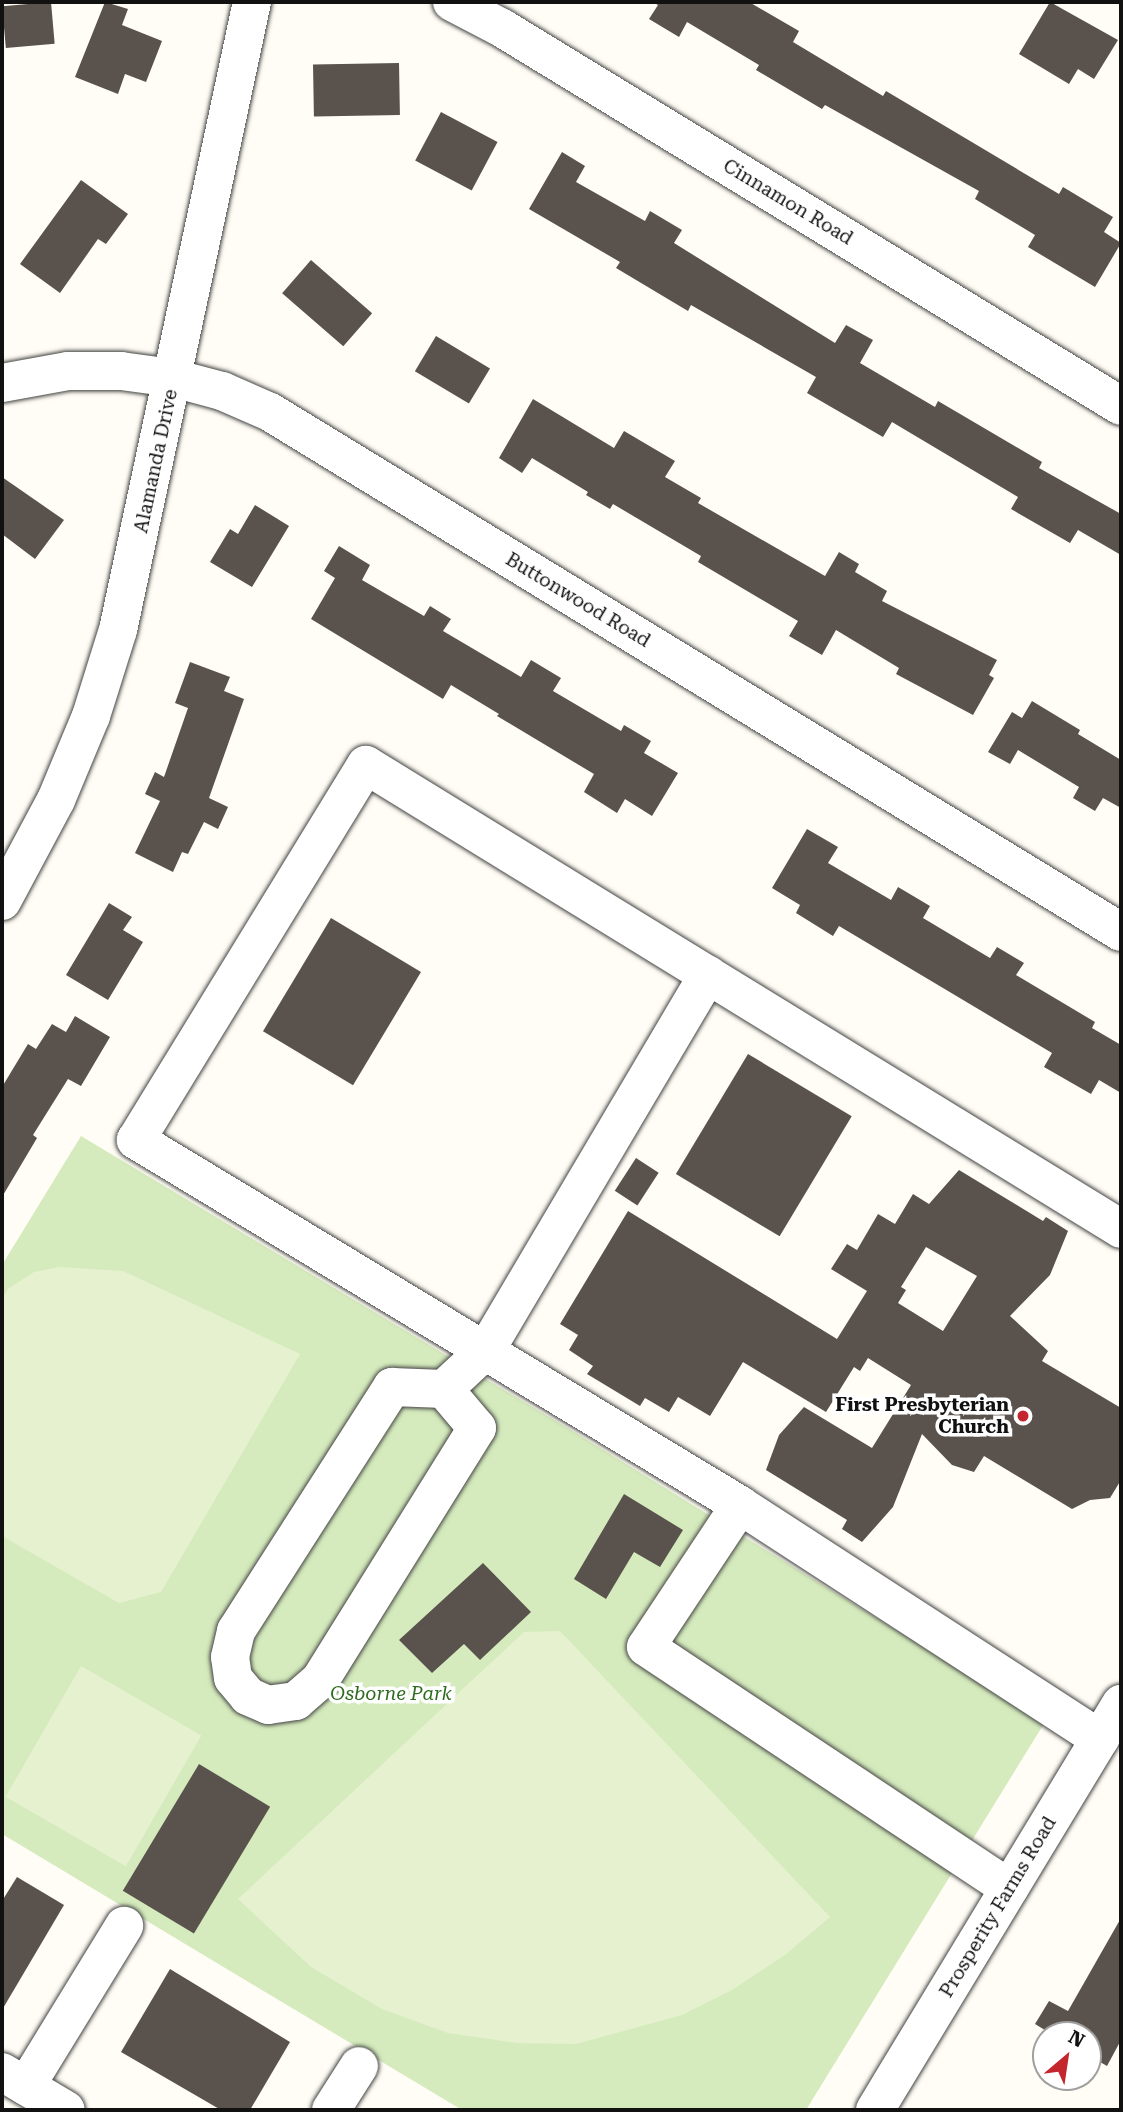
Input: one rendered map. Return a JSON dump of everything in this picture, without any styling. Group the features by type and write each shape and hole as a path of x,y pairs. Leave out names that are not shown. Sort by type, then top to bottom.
{"street":[{"name":"Alamanda Drive","path":"2,901 56,800 94,704 133,570 252,2"},
{"name":"Cinnamon Road","path":"452,2 502,28 1121,406"},
{"name":"Buttonwood Road","path":"2,383 68,371 121,371 173,378 222,391 270,412 1121,932"},
{"path":"1100,1739 740,1505 136,1140 366,765 1121,1229"},
{"path":"444,1389 477,1427 320,1680 296,1701 268,1705 248,1696 233,1678 230,1657 236,1631 384,1399 392,1387 444,1389 486,1350 708,975"},
{"path":"740,1505 646,1647 1009,1888"},
{"name":"Prosperity Farms Road","path":"875,2110 1121,1704"},
{"path":"66,2110 8,2076 124,1926"},
{"path":"331,2110 359,2066"}],"green space":[{"name":"Osborne Park","path":"81,1136 571,1430 1045,1722 806,2110 462,2110 2,1834 2,1265"},
{"path":"59,1267 123,1271 300,1354 161,1592 119,1603 2,1536 2,1299 8,1289 34,1272"},
{"path":"560,1631 830,1917 785,1955 732,1990 682,2015 576,2044 517,2043 448,2033 382,2009 311,1967 238,1899 524,1632"},
{"path":"81,1666 201,1736 126,1866 6,1797"}],"building":[{"path":"51,2 55,44 6,48 2,6"},
{"path":"105,2 128,9 122,25 162,41 146,82 125,74 118,94 75,77"},
{"path":"653,2 749,2 799,31 793,42 883,96 886,91 1059,194 1063,187 1113,217 1104,232 1121,243 1095,287 1028,247 1035,235 975,199 979,191 825,105 822,109 756,70 759,65 687,22 679,37 649,19 658,5"},
{"path":"1050,2 1118,40 1094,79 1078,69 1069,84 1019,54"},
{"path":"399,63 400,115 314,116 313,65"},
{"path":"441,112 498,142 472,191 415,161"},
{"path":"562,152 585,166 576,182 645,221 650,211 682,230 674,243 835,343 846,325 873,340 860,363 935,407 938,401 1042,462 1039,468 1121,514 1121,555 1078,530 1070,543 1011,509 1018,497 892,422 883,437 807,393 816,377 691,305 688,311 616,268 620,262 529,209"},
{"path":"81,180 128,214 106,244 98,239 60,293 20,264"},
{"path":"311,260 372,313 343,346 282,293"},
{"path":"436,336 490,368 469,404 415,371"},
{"path":"533,399 614,448 624,431 675,461 665,477 701,498 698,503 825,576 839,552 859,564 855,572 887,591 882,601 997,660 989,675 994,678 973,715 896,674 899,668 836,630 822,655 789,636 798,621 698,562 701,556 613,504 610,509 586,495 588,492 532,458 522,473 499,458"},
{"path":"2,477 64,520 35,559 2,534"},
{"path":"255,505 289,526 252,587 210,562 230,529 238,534"},
{"path":"339,546 370,565 362,580 424,616 430,606 451,619 443,631 521,677 531,660 561,678 553,691 621,731 624,725 651,741 644,753 678,773 652,816 625,799 617,813 584,792 594,774 451,685 443,699 311,619 335,578 324,571"},
{"path":"190,662 230,677 224,691 244,699 209,798 228,807 218,829 204,822 188,854 182,852 173,872 135,853 160,801 145,794 155,772 164,777 188,708 175,703"},
{"path":"1032,701 1080,730 1078,734 1121,760 1121,808 1103,798 1095,811 1073,798 1079,787 1018,750 1010,764 988,752 1012,712 1022,718"},
{"path":"807,829 838,847 828,863 891,900 898,887 930,906 923,918 990,958 997,947 1024,963 1016,975 1095,1022 1092,1028 1121,1045 1121,1093 1099,1080 1091,1094 1044,1067 1052,1053 839,926 833,936 796,913 800,905 772,888"},
{"path":"109,903 132,917 123,930 143,942 108,1000 66,975"},
{"path":"331,918 421,972 353,1085 263,1031"},
{"path":"75,1016 110,1037 81,1086 68,1079 33,1135 37,1138 2,1197 2,1087 28,1044 36,1049 52,1024 66,1032"},
{"path":"748,1054 852,1116 780,1236 676,1174"},
{"path":"636,1158 659,1173 637,1205 615,1191"},
{"path":"959,1170 1043,1221 1046,1217 1068,1231 1050,1275 1010,1316 1048,1351 1042,1361 1121,1408 1121,1480 1110,1498 1090,1500 1072,1509 984,1456 974,1472 952,1465 922,1434 893,1507 862,1542 842,1529 847,1520 766,1470 779,1435 804,1407 872,1448 911,1385 868,1358 860,1371 854,1367 826,1412 743,1362 710,1416 678,1397 669,1412 645,1398 640,1406 587,1374 593,1366 569,1350 578,1335 560,1324 628,1211 837,1339 867,1291 831,1269 847,1244 857,1250 878,1214 895,1224 913,1194 929,1204","holes":["926,1247 977,1276 943,1331 898,1303 906,1290 901,1287"]},
{"path":"624,1494 683,1530 660,1567 634,1552 606,1599 574,1579"},
{"path":"483,1563 531,1612 480,1660 464,1644 432,1673 399,1640"},
{"path":"199,1764 270,1807 194,1934 123,1891"},
{"path":"17,1877 64,1905 2,2010 2,1901"},
{"path":"1121,1918 1121,2040 1107,2066 1102,2063 1102,2021 1037,2021 1049,2001 1068,2011"},
{"path":"170,1969 290,2042 250,2110 221,2110 121,2052"}],"place":[{"name":"First Presbyterian Church","path":"1023,1416"}]}
